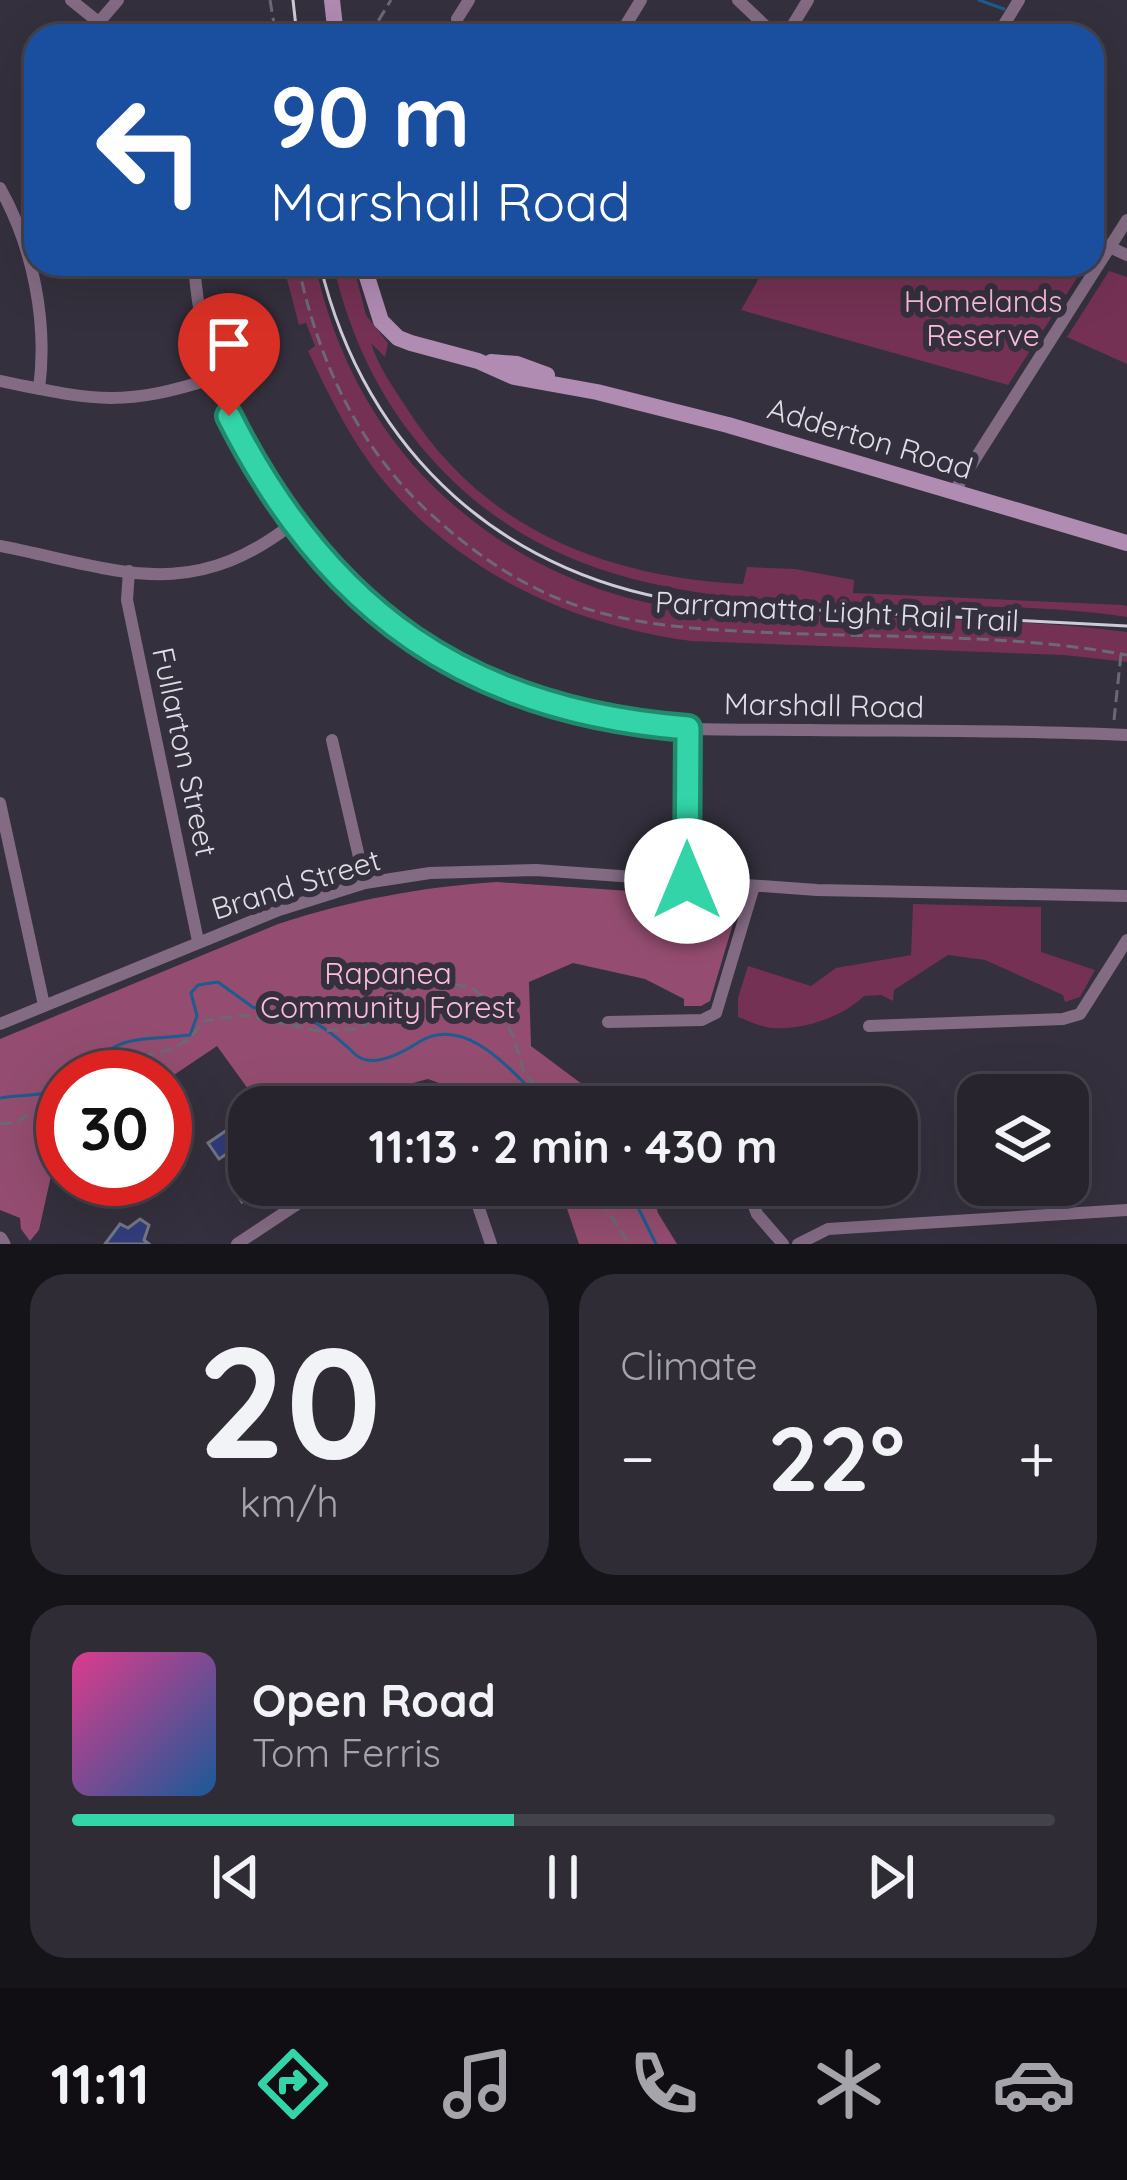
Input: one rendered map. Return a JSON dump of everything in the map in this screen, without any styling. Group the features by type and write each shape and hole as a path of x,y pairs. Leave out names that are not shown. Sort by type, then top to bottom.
{"main road":[{"name":"Adderton Road","path":"366,276 376,310 388,330 411,343 478,361 517,364 597,392 728,425 1127,543"}],"street":[{"path":"71,0 103,24"},
{"path":"100,21 118,0"},
{"path":"457,19 469,0"},
{"path":"737,0 763,24"},
{"path":"0,188 24,242"},
{"path":"1104,256 1127,220"},
{"path":"1104,245 1127,255"},
{"path":"32,276 42,369 39,389"},
{"name":"Marshall Road","path":"196,276 214,378 250,457 292,524 341,580 383,618 459,668 519,694 584,714 688,728 1120,734"},
{"path":"954,492 1091,276"},
{"path":"0,381 93,399 130,400 214,378"},
{"path":"0,546 129,571 176,575 210,570 248,555 292,524"},
{"name":"Fullarton Street","path":"129,571 127,600 198,941"},
{"path":"687,881 688,728"},
{"path":"332,740 365,883"},
{"path":"0,803 44,1006"},
{"name":"Brand Street","path":"0,1024 198,941 365,883 430,873 518,869 754,886 1127,896"},
{"path":"608,1022 702,1020 716,1013 754,886"},
{"path":"869,1026 1080,1014 1127,940"},
{"path":"237,1244 294,1206"},
{"path":"478,1206 491,1244"},
{"path":"754,1206 783,1244"},
{"path":"798,1244 828,1229 1127,1210"}],"path":[{"name":"Parramatta Light Rail Trail","path":"301,276 310,319 333,378 383,464 451,533 533,587 578,606 677,628 1063,645 1124,654"},
{"path":"1120,734 1124,654"},
{"path":"170,1050 192,1039 203,1021 243,1015 318,1031 363,1026 410,987 442,980 475,990 499,1011 514,1037 524,1073 537,1086"},
{"path":"0,1124 36,1111"},
{"path":"604,1206 628,1244"}],"green space":[{"path":"1109,271 1127,277 1127,364 1067,337"},
{"path":"286,276 318,276 332,326 358,384 411,462 489,533 585,584 619,596 706,612 1008,622 1127,632 1127,662 1064,655 691,641 564,609 451,546 387,485 343,421 308,351 315,346 306,323 299,325"},
{"path":"336,276 356,276 366,315 388,343 385,357 371,343 378,360 437,449 510,515 596,557 643,571 743,584 747,567 795,569 854,580 853,593 1123,605 1127,617 1037,608 757,599 666,587 581,562 501,520 430,457 382,391 348,317"},
{"name":"Homelands Reserve","path":"760,276 1078,276 1008,385 741,310"},
{"name":"Rapanea Community Forest","path":"497,882 734,898 738,907 710,1001 701,1006 684,1006 684,999 645,979 573,963 529,982 531,1046 585,1086 447,1086 428,1079 402,1086 246,1086 217,1046 192,1063 192,1050 36,1050 36,1206 44,1206 39,1230 30,1241 20,1218 0,1210 0,1039 278,924 332,908 441,887"},
{"path":"913,904 1041,907 1041,952 1095,970 1080,997 1065,1002 1063,995 985,960 948,955 894,990 893,1001 881,995 864,996 835,1015 786,1028 738,1017 738,998 748,966 811,986 836,968 911,955"},
{"path":"566,1206 656,1206 677,1244 579,1244"}],"building":[{"path":"228,1129 228,1153 219,1159 208,1143"},
{"path":"140,1219 149,1225 144,1240 149,1244 105,1244 120,1224 128,1228"}],"waterway":[{"path":"979,0 1004,9"},
{"path":"110,1050 130,1041 190,1035 197,1016 191,993 198,985 218,982 254,1008 275,1000 364,1059 387,1058 437,1035 455,1035 490,1052 527,1086"},
{"path":"0,1098 36,1094"},
{"path":"637,1206 656,1244"}],"tram line":[{"path":"293,0 296,24"},
{"path":"324,276 341,332 371,394 409,449 455,497 507,536 566,568 631,591 701,604 1127,626"}],"route":[{"path":"229,416 278,504 314,551 383,618 417,642 478,677 550,705 615,721 688,728 687,881"}]}
